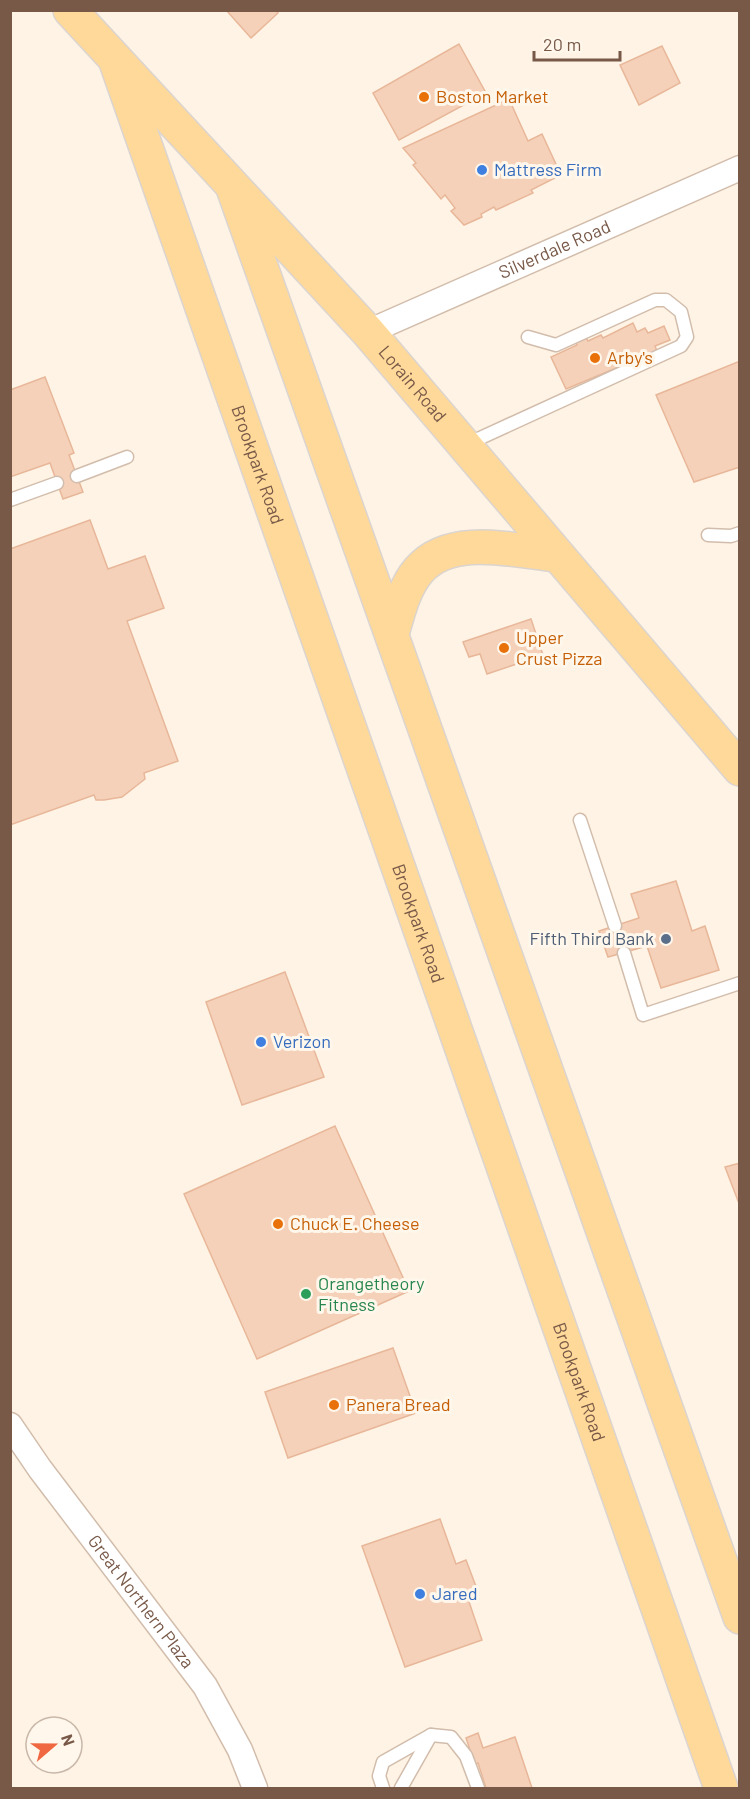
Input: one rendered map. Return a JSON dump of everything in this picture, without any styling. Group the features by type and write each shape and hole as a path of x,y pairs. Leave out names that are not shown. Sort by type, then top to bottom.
{"main road":[{"name":"Lorain Road","path":"70,10 368,332 740,769"},
{"name":"Brookpark Road","path":"114,59 721,1788"},
{"path":"233,188 740,1617"},
{"path":"392,634 402,601 418,572 431,558 467,547 557,555"}],"street":[{"name":"Silverdale Road","path":"368,332 740,168"},
{"name":"Great Northern Plaza","path":"10,1425 40,1469 205,1686 240,1750 255,1788"}],"lane":[{"path":"464,445 681,346 687,337 687,328 681,312 673,304 666,300 655,300 556,345 528,337"},
{"path":"77,476 127,457"},
{"path":"10,500 57,483"},
{"path":"708,535 731,536 740,533"},
{"path":"580,820 615,926"},
{"path":"624,953 643,1015 740,983"},
{"path":"383,1788 380,1776 383,1762 430,1735 451,1737 466,1756 478,1788"},
{"path":"401,1788 430,1735"}],"building":[{"path":"226,10 276,10 278,13 251,38"},
{"path":"459,44 486,93 399,140 373,93"},
{"path":"662,46 680,83 639,105 620,65"},
{"path":"509,99 528,141 542,134 561,175 531,190 533,193 496,210 494,207 481,214 482,217 464,225 451,211 455,208 445,195 441,199 413,165 416,163 403,148"},
{"path":"633,323 637,332 645,328 648,333 664,326 670,340 655,346 657,351 566,389 551,357 577,345 575,341 585,336 588,341 601,335 603,338"},
{"path":"740,361 740,467 694,482 656,395"},
{"path":"45,377 74,453 69,455 83,492 63,499 50,463 10,477 10,390"},
{"path":"90,520 108,569 145,556 164,608 127,621 178,761 144,773 145,779 122,797 96,800 94,795 10,825 10,549"},
{"path":"531,619 543,655 487,674 480,654 469,657 463,642"},
{"path":"676,881 692,931 705,926 719,970 661,988 647,946 608,957 599,931 639,918 631,894"},
{"path":"285,972 324,1077 242,1105 206,1002"},
{"path":"335,1126 409,1291 257,1359 184,1194"},
{"path":"740,1163 740,1206 725,1167"},
{"path":"393,1348 416,1413 288,1458 265,1392"},
{"path":"440,1519 456,1564 466,1560 477,1589 466,1593 482,1640 405,1667 362,1546"},
{"path":"478,1733 483,1748 515,1737 532,1788 486,1788 478,1763 475,1765 466,1738"}],"place":[{"name":"Boston Market","path":"424,97"},
{"name":"Mattress Firm","path":"482,170"},
{"name":"Arby's","path":"595,358"},
{"name":"Upper Crust Pizza","path":"504,648"},
{"name":"Fifth Third Bank","path":"666,939"},
{"name":"Verizon","path":"261,1042"},
{"name":"Chuck E. Cheese","path":"278,1224"},
{"name":"Orangetheory Fitness","path":"306,1294"},
{"name":"Panera Bread","path":"334,1405"},
{"name":"Jared","path":"420,1594"}]}
